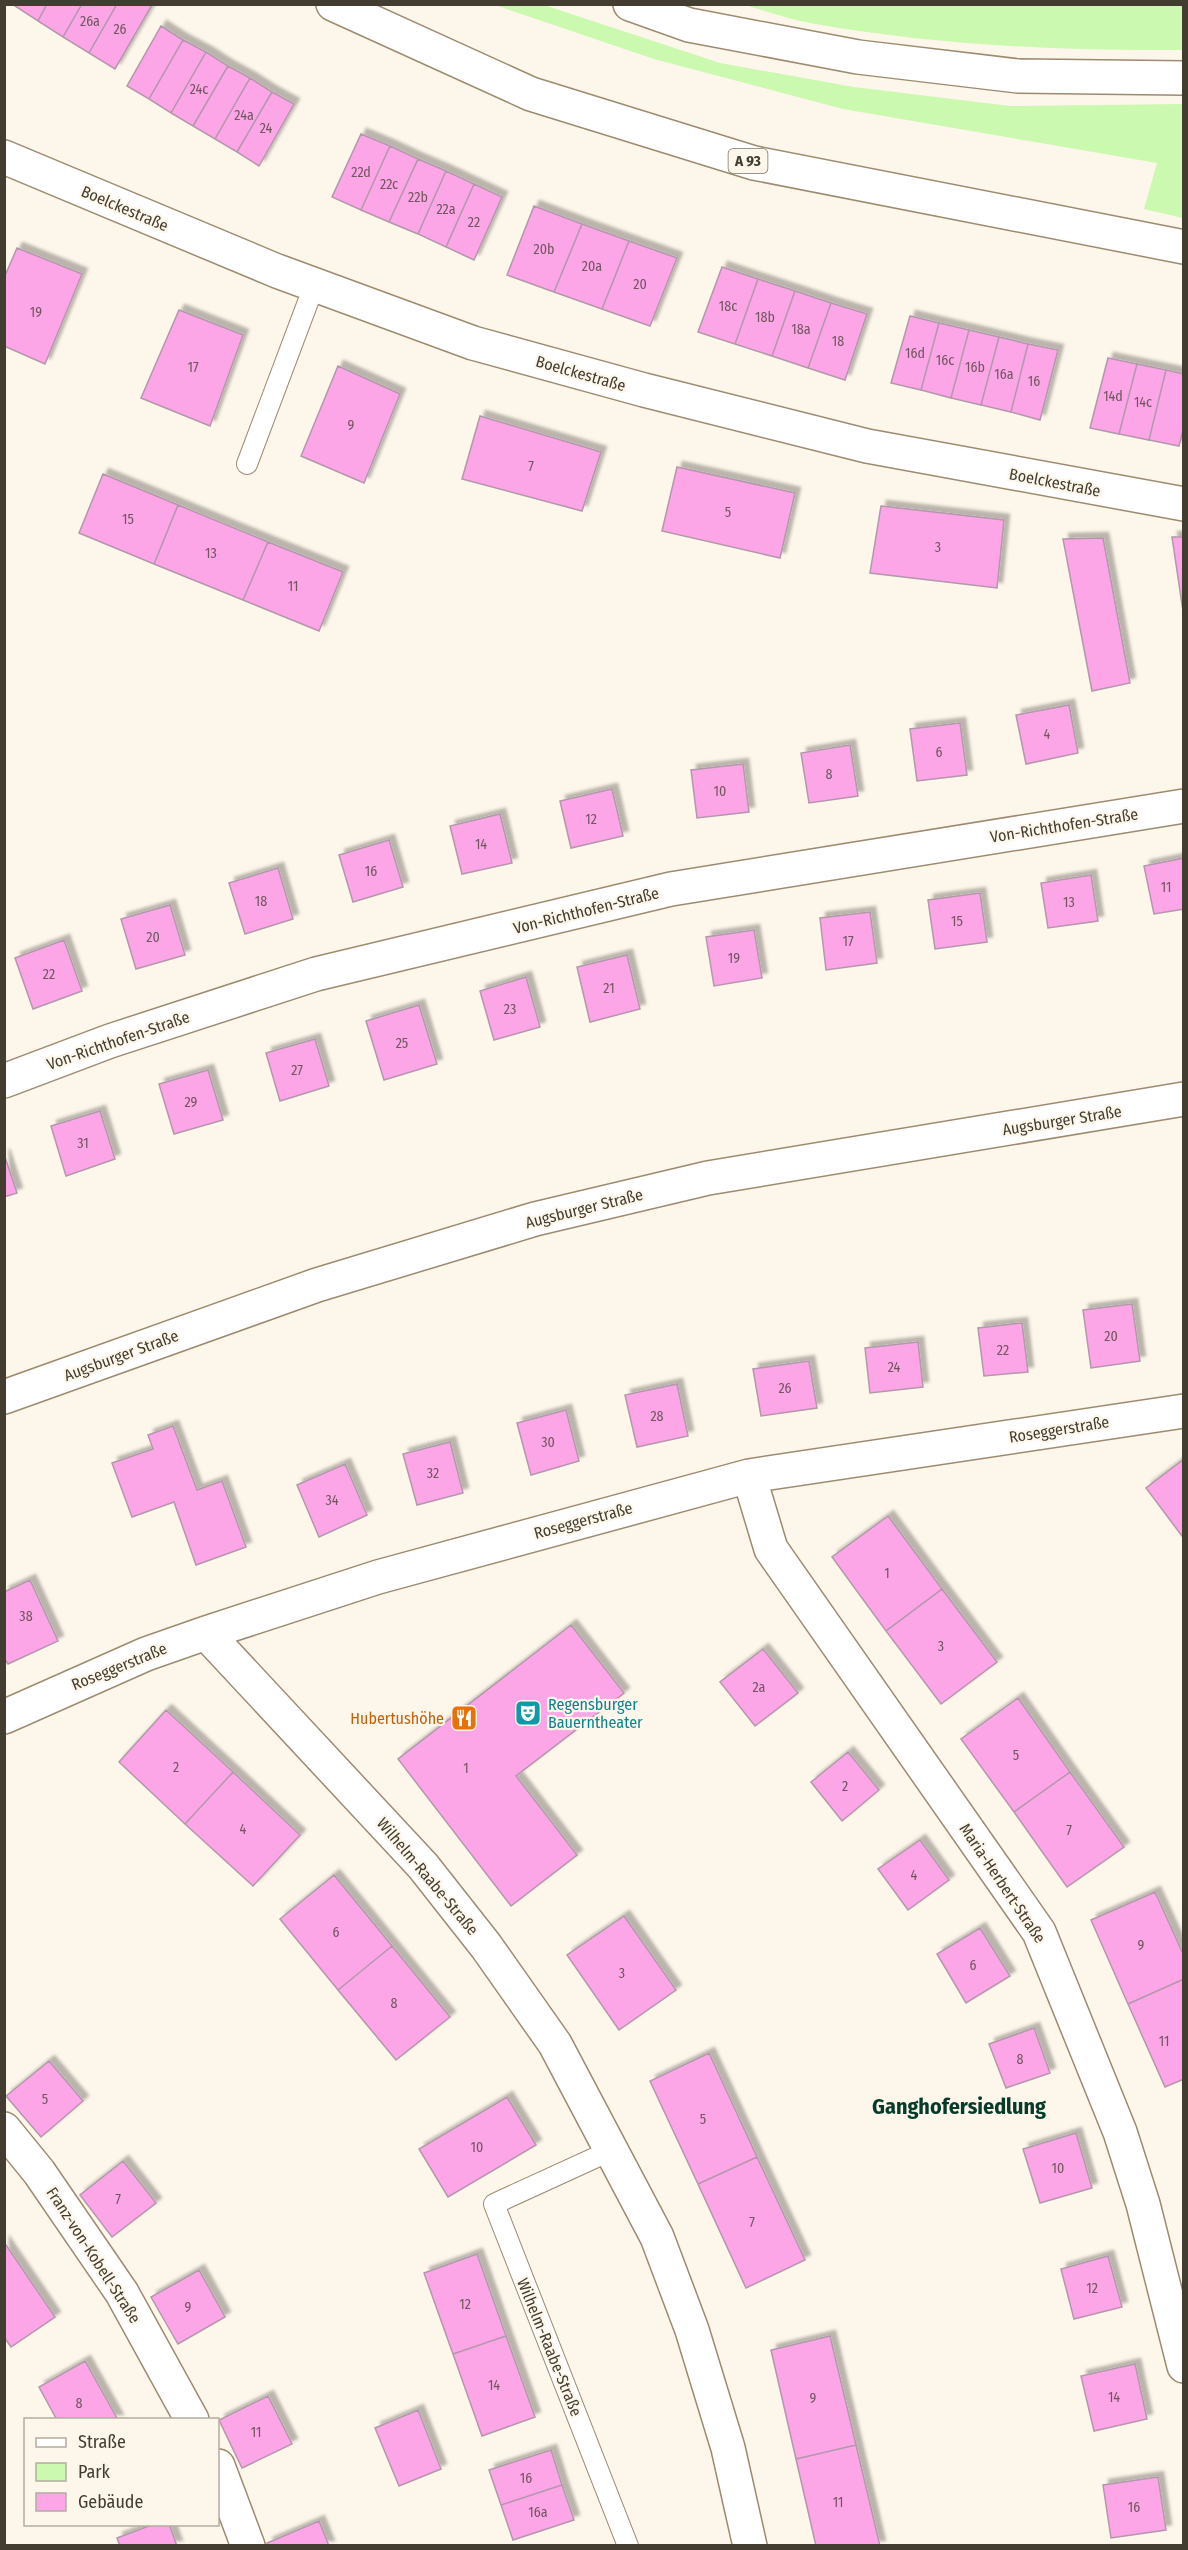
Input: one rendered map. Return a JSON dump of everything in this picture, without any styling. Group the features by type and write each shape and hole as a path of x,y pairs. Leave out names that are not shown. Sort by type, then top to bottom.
{"main road":[{"name":"A 93","path":"333,4 531,94 754,163 1184,247"},
{"path":"630,4 689,25 858,57 1018,76 1184,78"},
{"name":"Boelckestraße","path":"4,157 314,286 473,343 644,390 867,446 1184,504"},
{"name":"Von-Richthofen-Straße","path":"4,1081 110,1041 316,974 671,889 1184,806"},
{"name":"Augsburger Straße","path":"4,1397 317,1285 535,1219 708,1178 1184,1100"},
{"name":"Roseggerstraße","path":"4,1717 146,1654 206,1633 412,1568 749,1476 1184,1411"},
{"name":"Maria-Herbert-Straße","path":"749,1476 771,1549 1039,1932 1123,2142 1143,2204 1184,2366"},
{"name":"Wilhelm-Raabe-Straße","path":"206,1633 364,1800 430,1875 486,1946 555,2044 657,2237 692,2330 728,2448 750,2546"},
{"name":"Franz-von-Kobell-Straße","path":"4,2128 39,2172 122,2293 191,2418"},
{"path":"219,2469 248,2546"}],"lane":[{"path":"247,464 314,286"},
{"name":"Wilhelm-Raabe-Straße","path":"612,2150 494,2204 628,2546"}],"green space":[{"path":"495,5 544,5 720,63 854,87 1010,106 1183,104 1183,218 1144,209 1157,163 843,109 654,59"},
{"path":"744,5 1183,5 1183,50 1043,48 903,37 810,23"}],"building":[{"path":"12,4 47,4 38,21"},
{"path":"47,4 82,4 63,37 38,21"},
{"path":"82,4 117,4 89,53 63,37"},
{"path":"117,4 152,5 115,69 89,53"},
{"path":"161,26 183,40 149,99 127,86"},
{"path":"183,40 206,52 171,113 149,99"},
{"path":"206,52 228,66 193,126 171,113"},
{"path":"228,66 250,78 215,139 193,126"},
{"path":"250,78 272,92 237,152 215,139"},
{"path":"272,92 294,104 259,166 237,152"},
{"path":"361,134 390,146 361,210 332,197"},
{"path":"390,146 418,159 389,222 361,210"},
{"path":"418,159 446,171 418,234 389,222"},
{"path":"446,171 474,184 446,247 418,234"},
{"path":"474,184 502,197 474,260 446,247"},
{"path":"534,206 582,224 554,292 507,275"},
{"path":"582,224 629,241 602,309 554,292"},
{"path":"629,241 677,258 650,326 602,309"},
{"path":"17,248 82,274 45,364 4,346 4,278"},
{"path":"722,267 758,279 735,344 698,332"},
{"path":"758,279 795,291 772,356 735,344"},
{"path":"795,291 831,303 808,368 772,356"},
{"path":"831,303 867,314 845,380 808,368"},
{"path":"179,310 243,335 210,426 141,398"},
{"path":"910,316 939,323 921,390 891,383"},
{"path":"939,323 969,330 951,398 921,390"},
{"path":"969,330 999,337 981,405 951,398"},
{"path":"999,337 1028,344 1011,412 981,405"},
{"path":"1028,344 1058,350 1040,420 1011,412"},
{"path":"1108,358 1137,364 1119,434 1090,428"},
{"path":"1137,364 1166,370 1149,440 1119,434"},
{"path":"338,366 400,394 364,483 301,456"},
{"path":"1166,370 1184,374 1184,426 1179,446 1149,440"},
{"path":"480,416 601,452 582,511 462,479"},
{"path":"677,467 795,493 780,558 662,531"},
{"path":"103,474 178,505 154,564 79,533"},
{"path":"178,505 268,542 243,600 154,564"},
{"path":"881,506 1004,520 997,588 870,573"},
{"path":"1172,537 1184,537 1184,618"},
{"path":"1103,538 1130,683 1092,691 1063,539"},
{"path":"268,542 343,572 319,631 243,600"},
{"path":"1069,705 1078,753 1026,764 1016,715"},
{"path":"960,723 967,775 917,781 910,729"},
{"path":"850,745 858,796 809,803 801,753"},
{"path":"743,764 749,812 697,818 691,770"},
{"path":"612,789 623,836 571,848 560,801"},
{"path":"500,814 512,863 462,874 450,826"},
{"path":"389,840 403,887 353,902 339,855"},
{"path":"1184,858 1184,909 1154,914 1144,866"},
{"path":"278,868 293,919 245,934 229,883"},
{"path":"1091,875 1098,921 1048,928 1041,883"},
{"path":"980,893 987,942 935,949 928,900"},
{"path":"170,905 185,955 136,969 121,919"},
{"path":"870,912 877,963 826,970 820,918"},
{"path":"754,930 762,978 714,986 706,937"},
{"path":"64,940 82,991 33,1009 15,958"},
{"path":"627,955 640,1009 590,1022 577,967"},
{"path":"526,977 540,1027 494,1040 480,991"},
{"path":"419,1005 437,1064 384,1080 366,1021"},
{"path":"315,1039 329,1086 280,1101 266,1053"},
{"path":"208,1070 223,1120 174,1134 159,1084"},
{"path":"100,1111 115,1159 66,1176 51,1126"},
{"path":"4,1154 17,1193 4,1197"},
{"path":"1132,1304 1140,1361 1091,1368 1083,1310"},
{"path":"1022,1323 1028,1372 984,1376 978,1328"},
{"path":"918,1342 923,1387 870,1393 865,1348"},
{"path":"809,1361 817,1408 761,1416 753,1369"},
{"path":"677,1384 688,1436 637,1447 625,1395"},
{"path":"566,1410 579,1461 531,1475 517,1423"},
{"path":"173,1426 197,1490 222,1481 246,1547 196,1565 174,1502 132,1517 112,1463 153,1449 148,1435"},
{"path":"450,1442 463,1493 417,1505 403,1454"},
{"path":"1184,1459 1184,1535 1182,1536 1146,1488"},
{"path":"345,1464 367,1515 319,1537 297,1485"},
{"path":"888,1516 942,1589 886,1631 832,1557"},
{"path":"30,1580 58,1641 8,1664 4,1658 4,1592"},
{"path":"942,1589 997,1662 941,1704 886,1631"},
{"path":"571,1625 624,1693 516,1776 577,1855 511,1906 398,1759"},
{"path":"763,1649 798,1693 755,1726 720,1682"},
{"path":"1018,1698 1070,1772 1014,1812 961,1739"},
{"path":"166,1710 233,1772 185,1824 119,1762"},
{"path":"848,1752 879,1790 842,1821 811,1782"},
{"path":"233,1772 300,1835 253,1886 185,1824"},
{"path":"1070,1772 1124,1847 1067,1887 1014,1812"},
{"path":"920,1840 949,1880 908,1910 878,1869"},
{"path":"334,1875 392,1946 338,1990 280,1919"},
{"path":"1155,1892 1184,1956 1184,1979 1128,2004 1091,1920"},
{"path":"624,1916 676,1990 619,2030 567,1955"},
{"path":"980,1928 1010,1976 966,2003 937,1954"},
{"path":"392,1946 450,2017 396,2060 338,1990"},
{"path":"1184,1979 1184,2079 1165,2087 1128,2004"},
{"path":"1034,2028 1050,2073 1006,2088 989,2044"},
{"path":"709,2053 757,2157 698,2184 650,2081"},
{"path":"49,2061 83,2101 41,2137 6,2096"},
{"path":"507,2097 536,2145 448,2197 419,2149"},
{"path":"1076,2133 1092,2188 1040,2203 1023,2149"},
{"path":"757,2157 805,2260 746,2288 698,2184"},
{"path":"123,2161 156,2203 112,2237 80,2195"},
{"path":"4,2242 55,2317 11,2347 4,2337"},
{"path":"477,2254 506,2336 453,2354 424,2273"},
{"path":"1108,2256 1122,2307 1074,2319 1061,2269"},
{"path":"199,2270 225,2317 178,2344 151,2297"},
{"path":"506,2336 535,2417 482,2436 453,2354"},
{"path":"830,2336 856,2445 796,2459 771,2350"},
{"path":"85,2361 117,2418 56,2418 39,2387"},
{"path":"1135,2364 1147,2419 1094,2431 1081,2376"},
{"path":"268,2396 292,2444 242,2468 219,2420"},
{"path":"418,2410 441,2469 399,2486 375,2428"},
{"path":"856,2445 880,2546 816,2546 796,2459"},
{"path":"551,2450 562,2485 501,2505 489,2470"},
{"path":"1158,2477 1166,2530 1111,2538 1103,2485"},
{"path":"562,2485 574,2520 513,2540 501,2505"},
{"path":"319,2521 329,2546 269,2546 267,2543"},
{"path":"149,2526 170,2526 177,2546 120,2546 117,2538"}],"place":[{"name":"Regensburger Bauerntheater","path":"528,1713"},
{"name":"Hubertushöhe","path":"464,1718"}],"district":[{"name":"Ganghofersiedlung","path":"959,2106"}]}
